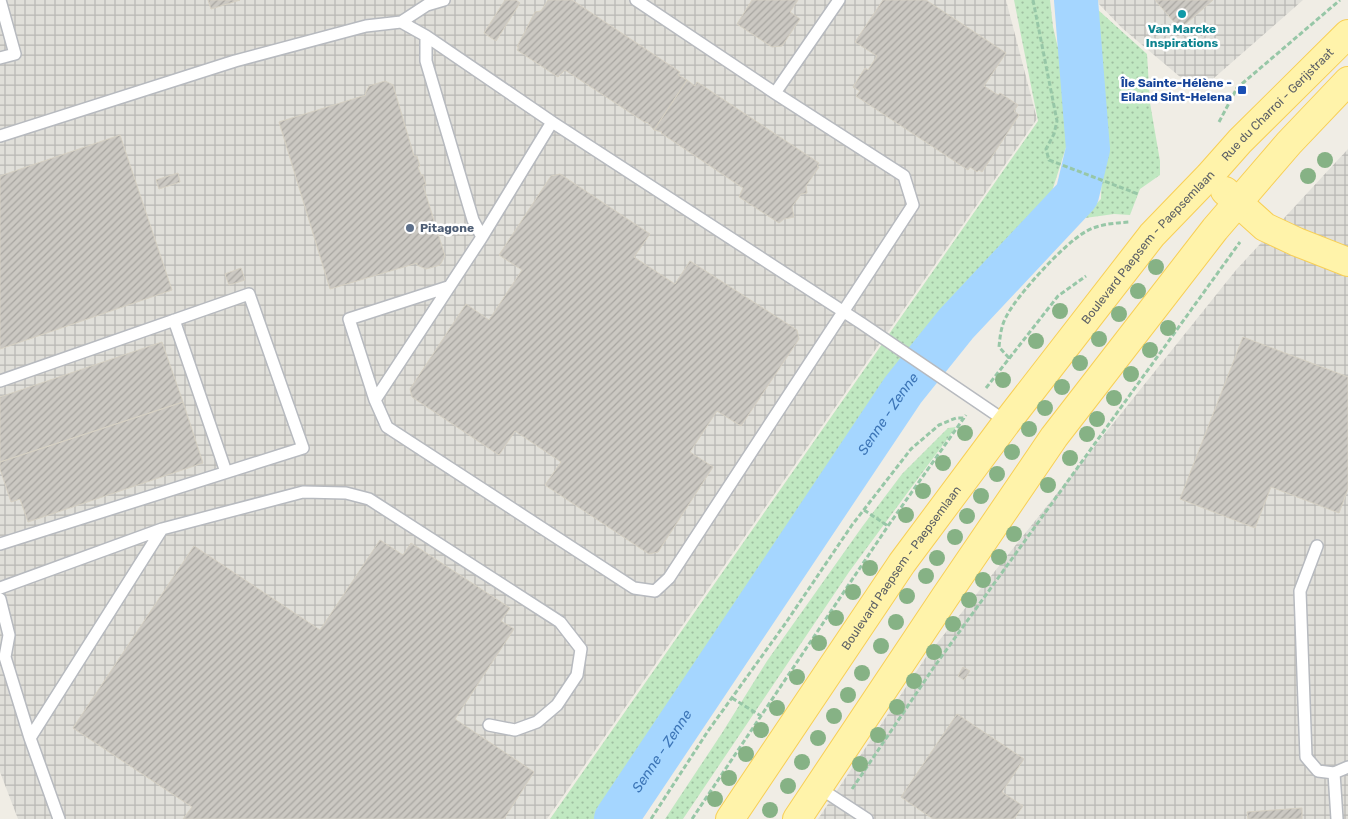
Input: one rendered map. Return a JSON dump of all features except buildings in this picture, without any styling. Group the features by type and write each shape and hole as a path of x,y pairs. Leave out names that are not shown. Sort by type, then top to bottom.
{"main road":[{"name":"Rue du Charroi - Gerijstraat","path":"1209,176 1240,141 1348,34"},
{"path":"803,817 818,787 1054,437 1215,229 1289,143 1348,81"},
{"name":"Boulevard Paepsem - Paepsemlaan","path":"730,819 902,563 1007,422 1152,235 1209,176 1265,227 1348,262"}],"lane":[{"path":"0,0 15,54 0,58"},
{"path":"0,136 235,61 366,26 401,22 427,5 444,0"},
{"path":"448,287 349,319 375,400 387,427 634,588 655,591 669,578 913,205 904,176 775,94 636,0"},
{"path":"775,94 839,0"},
{"path":"401,22 426,36 552,122 862,323 1007,422"},
{"path":"426,36 426,61 473,220 482,237"},
{"path":"375,400 482,237 552,122"},
{"path":"0,381 249,294 303,448 0,544"},
{"path":"174,320 226,472"},
{"path":"0,588 162,529 303,492 346,493 369,499 560,622 581,649 577,675 557,705 536,722 515,730 489,725"},
{"path":"30,738 162,529"},
{"path":"1317,546 1300,591 1306,757 1318,772 1334,773 1348,768"},
{"path":"0,599 9,635 5,657 30,738 59,819"},
{"path":"1334,773 1337,819"},
{"path":"818,787 867,819"}],"path":[{"path":"1033,0 1057,121 1054,134 1046,149 1049,160 1138,194"},
{"path":"1009,358 1000,347 1000,334 1006,317 1017,301 1068,244 1086,231 1109,223 1132,222 1138,224"},
{"path":"842,803 934,667 1226,263"},
{"path":"651,819 708,731 864,510 911,449 939,425 956,418 964,418"},
{"path":"864,510 888,526"},
{"path":"732,698 761,716"}],"shaded area":[{"path":"0,0 1006,0 1037,119 547,819 18,819 0,772"},
{"path":"1098,0 1303,0 1198,92 1122,28 1099,4"},
{"path":"1348,149 1348,819 818,819 926,657 1236,270"}],"green space":[{"path":"1014,0 1050,0 1053,27 1075,119 1048,204 965,286 877,410 596,819 550,819 1038,121"},
{"path":"1086,0 1096,0 1096,8 1147,54 1150,103 1160,161 1160,175 1140,189 1130,215 1114,214 1085,218 1088,212 1101,199 1103,156 1100,98"},
{"path":"956,427 849,572 683,819 665,819 767,661 862,527 902,474 948,428"}],"waterway":[{"name":"Senne - Zenne","path":"616,819 903,390 956,324 1077,195 1088,149 1076,0"}],"place":[{"name":"Van Marcke Inspirations","path":"1182,14"},
{"name":"Île Sainte-Hélène - Eiland Sint-Helena","path":"1242,90"},
{"name":"Pitagone","path":"410,228"}]}
